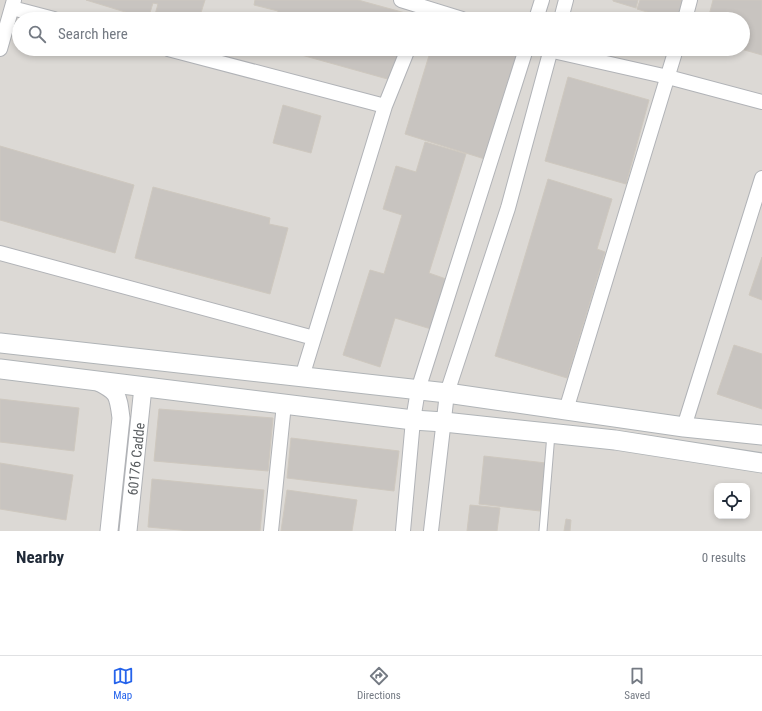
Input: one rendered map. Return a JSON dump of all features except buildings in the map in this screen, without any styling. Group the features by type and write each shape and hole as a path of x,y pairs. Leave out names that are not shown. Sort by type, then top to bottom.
{"main road":[{"path":"0,343 447,393 684,427 762,435"},
{"path":"0,369 413,420 615,440 762,463"}],"street":[{"path":"401,0 435,12"},
{"path":"538,12 542,0"},
{"path":"562,12 566,0"},
{"path":"687,12 690,0"},
{"path":"0,49 13,4 35,12"},
{"path":"195,56 385,106"},
{"path":"302,377 385,106 405,56"},
{"path":"403,531 413,420 418,390 524,56"},
{"path":"431,531 447,393 508,208 547,56"},
{"path":"575,56 668,77 762,102"},
{"path":"566,410 674,56"},
{"path":"684,427 762,178"},
{"path":"0,253 314,338"},
{"path":"96,381 112,390 119,399 121,418 109,531"},
{"name":"60176 Cadde","path":"128,531 143,387"},
{"path":"271,531 284,404"}],"lane":[{"path":"543,531 552,433"}],"shaded area":[{"path":"0,0 762,0 762,531 0,531"}]}
